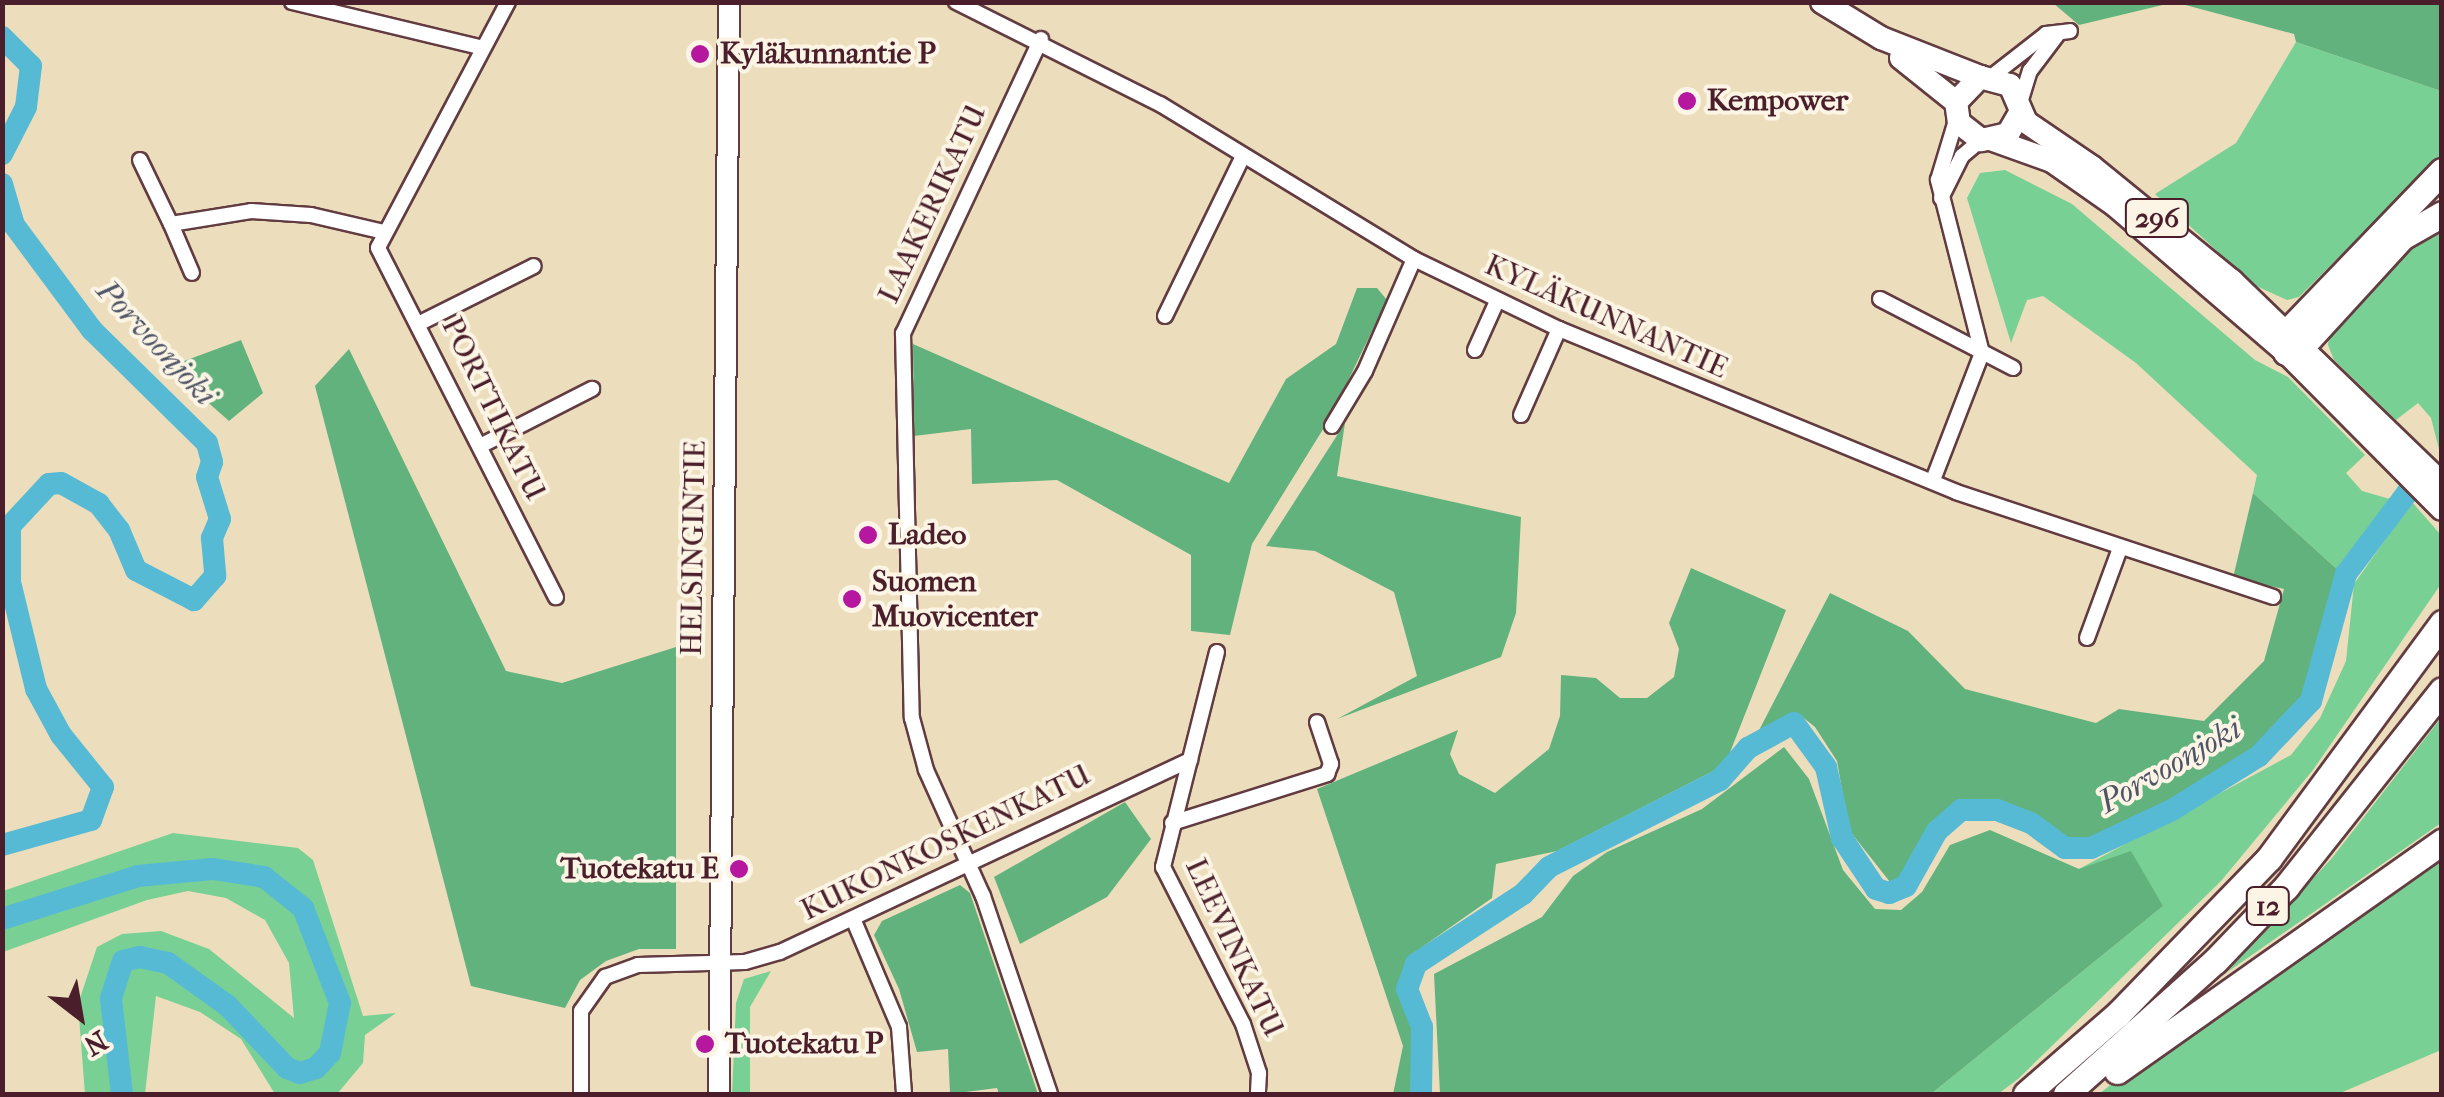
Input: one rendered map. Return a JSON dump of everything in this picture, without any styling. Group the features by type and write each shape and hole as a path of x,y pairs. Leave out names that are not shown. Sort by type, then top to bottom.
{"highway":[{"path":"2292,343 2396,212 2442,171"},
{"path":"2292,343 2402,237 2442,214"},
{"path":"2327,786 2442,606"},
{"name":"12","path":"2026,1094 2195,939 2327,786 2442,623"},
{"name":"12","path":"2066,1094 2215,962 2286,887 2442,690"},
{"path":"2084,1094 2442,842"}],"main road":[{"name":"HELSINGINTIE","path":"719,1094 729,2"},
{"path":"1822,2 1881,38 2010,85 2020,108 2014,128 1987,140 1881,38"},
{"path":"1956,110 1986,77"},
{"name":"296","path":"2020,108 2292,343 2397,448 2442,484"},
{"name":"296","path":"1987,140 2075,175 2292,343"},
{"name":"296","path":"2397,448 2442,509"}],"street":[{"path":"292,2 483,48"},
{"path":"171,224 250,211 311,215 384,232 508,2"},
{"name":"KYLÄKUNNANTIE","path":"956,2 1041,40 1244,156 1414,260 1559,330 2119,551 2273,597"},
{"path":"1986,77 2046,34 2064,32 2030,70 2020,108"},
{"name":"LAAKERIKATU","path":"1041,40 902,333 912,718 926,770 971,865 1050,1094"},
{"path":"1933,480 1982,353 1938,180 1956,110"},
{"path":"1941,198 1962,156 1987,140"},
{"path":"1165,316 1244,156"},
{"path":"140,160 192,273"},
{"name":"PORTTIKATU","path":"384,232 378,248 420,323 556,597"},
{"path":"1332,426 1365,372 1414,260"},
{"path":"420,323 534,266"},
{"path":"1880,299 2013,368"},
{"path":"1475,350 1497,301"},
{"path":"1521,415 1559,330"},
{"path":"480,446 592,389"},
{"path":"2087,638 2119,551"},
{"name":"LEEVINKATU","path":"1217,652 1163,851 1167,882 1243,1024 1259,1073 1258,1094"},
{"path":"1172,824 1327,774 1331,764 1317,722"},
{"name":"KUKONKOSKENKATU","path":"581,1094 582,1011 589,991 604,977 638,965 722,963 780,952 854,922 1152,773 1190,760"},
{"path":"854,922 900,1027 904,1094"}],"green space":[{"path":"2053,3 2171,3 2079,25"},
{"path":"2178,3 2441,3 2441,91 2296,42 2294,34"},
{"path":"2296,42 2441,91 2441,155 2299,297 2287,300 2254,285 2155,194 2236,143"},
{"path":"2005,170 2072,204 2255,360 2288,377 2365,455 2346,473 2362,491 2390,499 2340,572 2253,493 2257,475 2136,363 2043,296 2027,300 2011,343 1967,198 1980,173"},
{"path":"2441,223 2441,457 2431,418 2418,403 2396,420 2334,360 2328,345 2329,335 2407,242"},
{"path":"1357,288 1377,288 1387,300 1330,418 1252,544 1230,635 1191,631 1191,555 1057,480 972,484 971,429 914,436 913,344 1229,483 1286,379 1336,344"},
{"path":"241,340 263,393 229,421 168,367"},
{"path":"349,349 506,671 562,683 676,647 676,949 639,949 606,961 580,980 565,1008 471,986 315,386"},
{"path":"1345,423 1337,476 1521,517 1516,613 1501,657 1337,719 1417,676 1394,592 1315,551 1266,546"},
{"path":"2253,493 2340,572 2328,625 2301,703 2253,750 2169,804 2089,839 2066,837 2000,805 1962,802 1929,828 1900,881 1890,882 1849,830 1837,761 1815,727 1800,715 1754,740 1830,593 1908,631 1965,689 2096,723 2119,709 2204,721 2264,661 2284,589 2233,578"},
{"path":"2412,502 2441,535 2441,584 2313,770 2221,881 2018,1079 1998,1094 1931,1094 2163,906 2079,869 2291,755 2320,718 2346,661 2354,584"},
{"path":"1691,568 1786,610 1725,765 1557,851 1496,864 1492,898 1408,957 1397,989 1412,1022 1414,1094 1393,1094 1403,1046 1317,789 1458,730 1450,754 1459,774 1495,793 1549,749 1560,716 1561,675 1596,678 1620,698 1647,698 1674,677 1679,649 1669,623"},
{"path":"2441,718 2441,823 2226,973 2332,858"},
{"path":"1784,747 1809,779 1843,870 1875,909 1901,910 1922,892 1950,845 1990,830 2079,869 2131,851 2163,906 1931,1094 1440,1094 1434,974 1542,917 1573,876 1607,852 1702,809"},
{"path":"1125,802 1151,839 1107,897 1020,944 994,877"},
{"path":"173,833 298,848 313,860 363,1016 396,1013 365,1035 363,1063 337,1094 275,1094 241,1039 200,1012 156,996 145,1094 85,1094 78,1004 97,947 122,934 161,931 209,949 294,1018 289,963 265,920 226,898 188,891 147,900 3,952 3,891"},
{"path":"2441,855 2441,1050 2338,1094 2099,1094 2182,1029"},
{"path":"960,885 970,893 1038,1094 999,1094 997,1088 950,1094 948,1049 917,1052 899,989 874,935 882,921"},
{"path":"771,971 750,1007 750,1094 732,1094 736,1003 744,979"}],"waterway":[{"name":"Porvoonjoki","path":"2,37 31,66 26,107 2,154"},
{"name":"Porvoonjoki","path":"2,184 14,225 92,330 207,443 212,462 207,477 220,519 212,538 215,576 194,600 136,570 119,530 99,504 61,483 49,484 10,526 10,582 36,689 61,735 103,787 91,820 2,845"},
{"name":"Porvoonjoki","path":"1421,1094 1422,1027 1407,989 1416,964 1523,894 1549,867 1720,780 1748,748 1794,723 1826,767 1842,838 1876,889 1889,893 1906,886 1937,831 1961,810 1997,810 2031,823 2065,848 2091,848 2172,810 2259,756 2311,701 2346,574 2407,493 2434,477"},
{"name":"Porvoonjoki","path":"2,919 138,876 213,869 264,877 303,908 340,1003 330,1053 316,1068 300,1073 287,1068 228,1006 168,963 140,957 123,961 111,999 122,1094"}],"place":[{"name":"Kyläkunnantie P","path":"700,54"},
{"name":"Kempower","path":"1687,101"},
{"name":"Ladeo","path":"868,535"},
{"name":"Suomen Muovicenter","path":"852,599"},
{"name":"Tuotekatu E","path":"739,869"},
{"name":"Tuotekatu P","path":"705,1044"}]}
